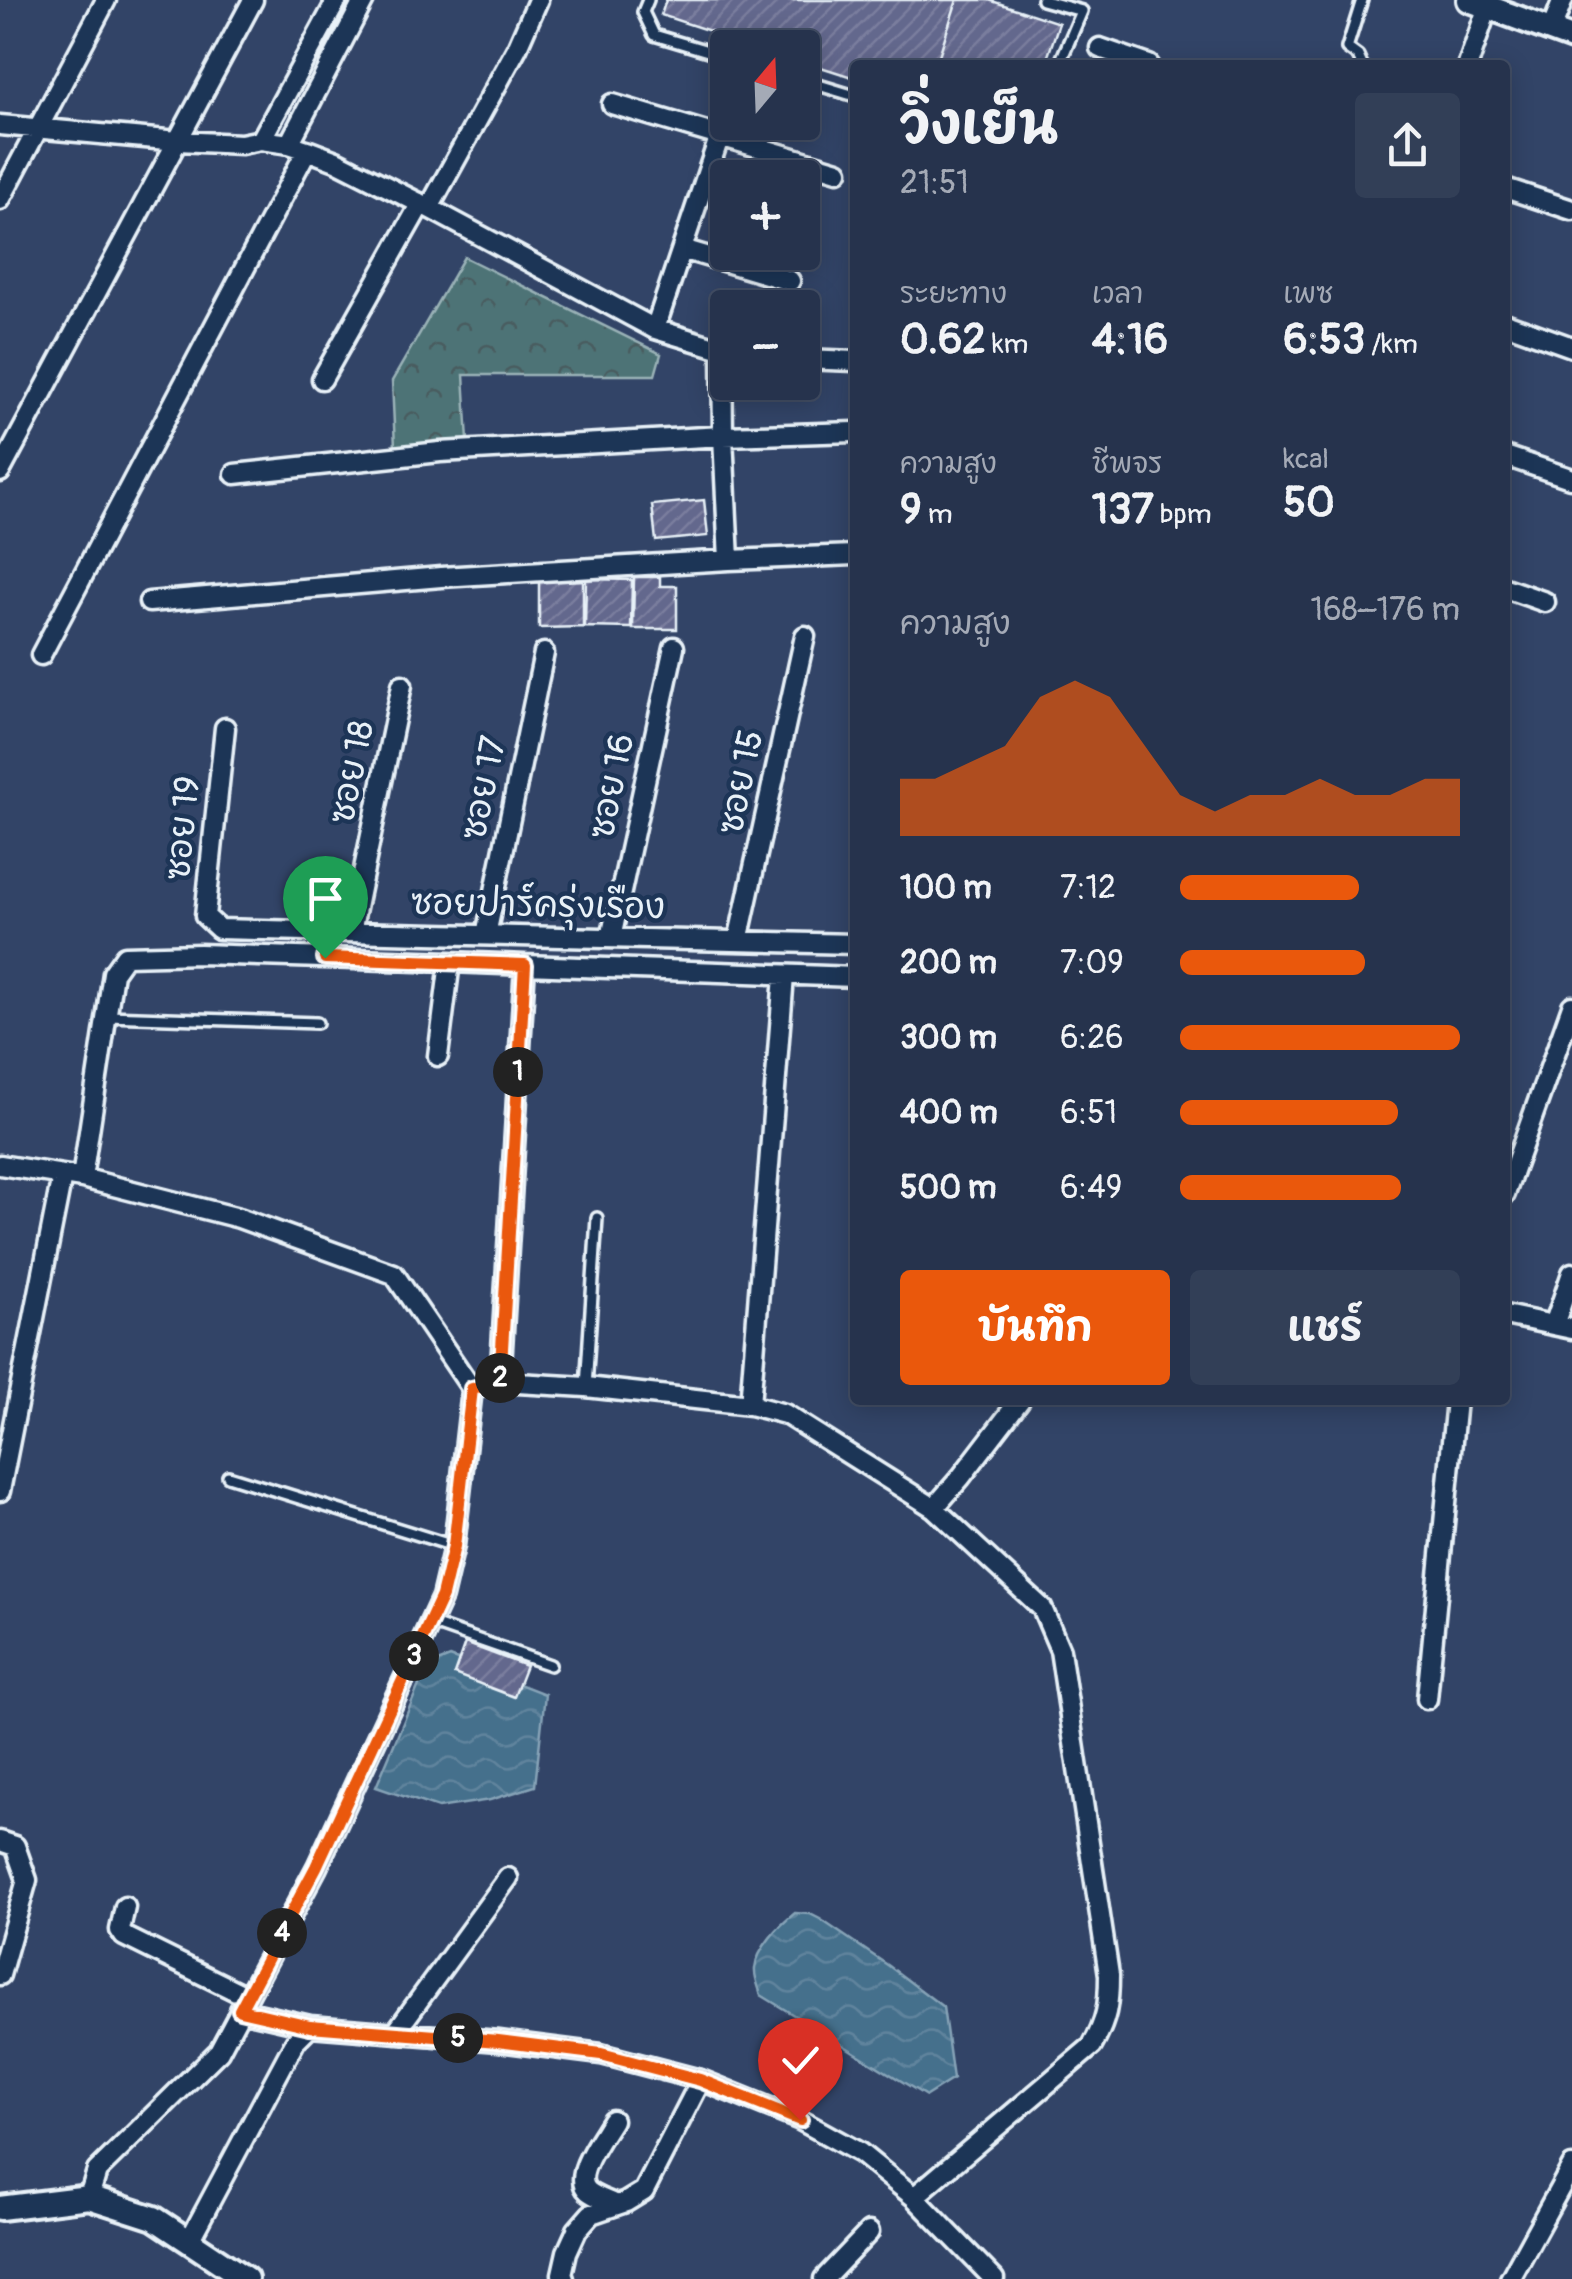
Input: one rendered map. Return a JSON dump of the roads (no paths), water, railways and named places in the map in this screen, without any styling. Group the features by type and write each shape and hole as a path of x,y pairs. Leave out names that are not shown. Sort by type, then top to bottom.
{"street":[{"path":"0,200 106,0"},
{"path":"0,472 253,0"},
{"path":"260,140 337,0"},
{"path":"41,655 298,147 364,0"},
{"path":"322,378 517,48 538,0"},
{"path":"1469,60 1479,3 1561,34 1563,0"},
{"path":"1100,48 1135,60"},
{"path":"612,104 710,131"},
{"path":"0,126 178,141 241,144 260,140 298,147 336,161 425,206 655,330 710,346"},
{"path":"655,330 718,140"},
{"path":"739,140 838,171"},
{"path":"1510,190 1572,210"},
{"path":"682,249 790,282"},
{"path":"1510,326 1572,347"},
{"path":"820,359 850,360"},
{"path":"723,400 729,560"},
{"path":"235,474 440,452 850,432"},
{"path":"1510,458 1570,478"},
{"path":"149,602 441,577 850,555"},
{"path":"1510,590 1545,602"},
{"name":"ซอย 15","path":"738,942 806,636"},
{"name":"ซอย 16","path":"611,938 674,647"},
{"name":"ซอย 17","path":"486,935 544,653"},
{"name":"ซอย 18","path":"351,932 402,685"},
{"name":"ซอย 19","path":"220,929 206,916 226,728"},
{"name":"ซอยปาร์ครุ่งเรือง","path":"220,929 850,944"},
{"path":"82,1178 113,973 125,956 200,954 850,977"},
{"path":"438,1056 450,962"},
{"path":"500,1382 525,965"},
{"path":"750,1404 784,976"},
{"path":"1510,1180 1572,1006"},
{"path":"0,1165 82,1178 239,1218 394,1274 472,1389 454,1546 442,1596 316,1867 219,2052 97,2171 88,2197"},
{"path":"0,1492 62,1176"},
{"path":"1510,1315 1563,1327 1572,1274"},
{"path":"472,1389 500,1382 586,1387 750,1404 785,1414 934,1508 1042,1608 1060,1650 1109,1975 1108,2009 1092,2046 914,2197"},
{"path":"934,1508 962,1478 1016,1405"},
{"path":"1427,1698 1456,1405"},
{"path":"0,1841 15,1846 26,1880 0,1975"},
{"path":"395,2033 508,1878"},
{"path":"125,1907 120,1930 124,1936 244,2004 310,2026 498,2041 601,2054 700,2080 815,2128 860,2153 914,2197 994,2279"},
{"path":"189,2241 296,2040 310,2026"},
{"path":"564,2279 567,2252 577,2230 591,2214 644,2191 700,2080"},
{"path":"612,2120 582,2170 582,2181 586,2190 616,2205"},
{"path":"1510,2279 1572,2166"},
{"path":"0,2208 88,2197 154,2218 246,2279"},
{"path":"824,2279 869,2232"}],"lane":[{"path":"648,0 644,12 654,35 710,52"},
{"path":"1042,0 1082,12 1061,60"},
{"path":"1360,60 1347,48 1362,0"},
{"path":"820,85 850,94"},
{"path":"106,1016 318,1023"},
{"path":"586,1387 597,1218"},
{"path":"228,1476 454,1546"},
{"path":"430,1623 550,1665"}],"water":[{"path":"450,1657 545,1694 535,1786 490,1800 438,1808 376,1787 427,1666"},
{"path":"795,1913 820,1919 943,2007 953,2079 926,2096 761,1995 755,1972 760,1953 776,1930"}]}
